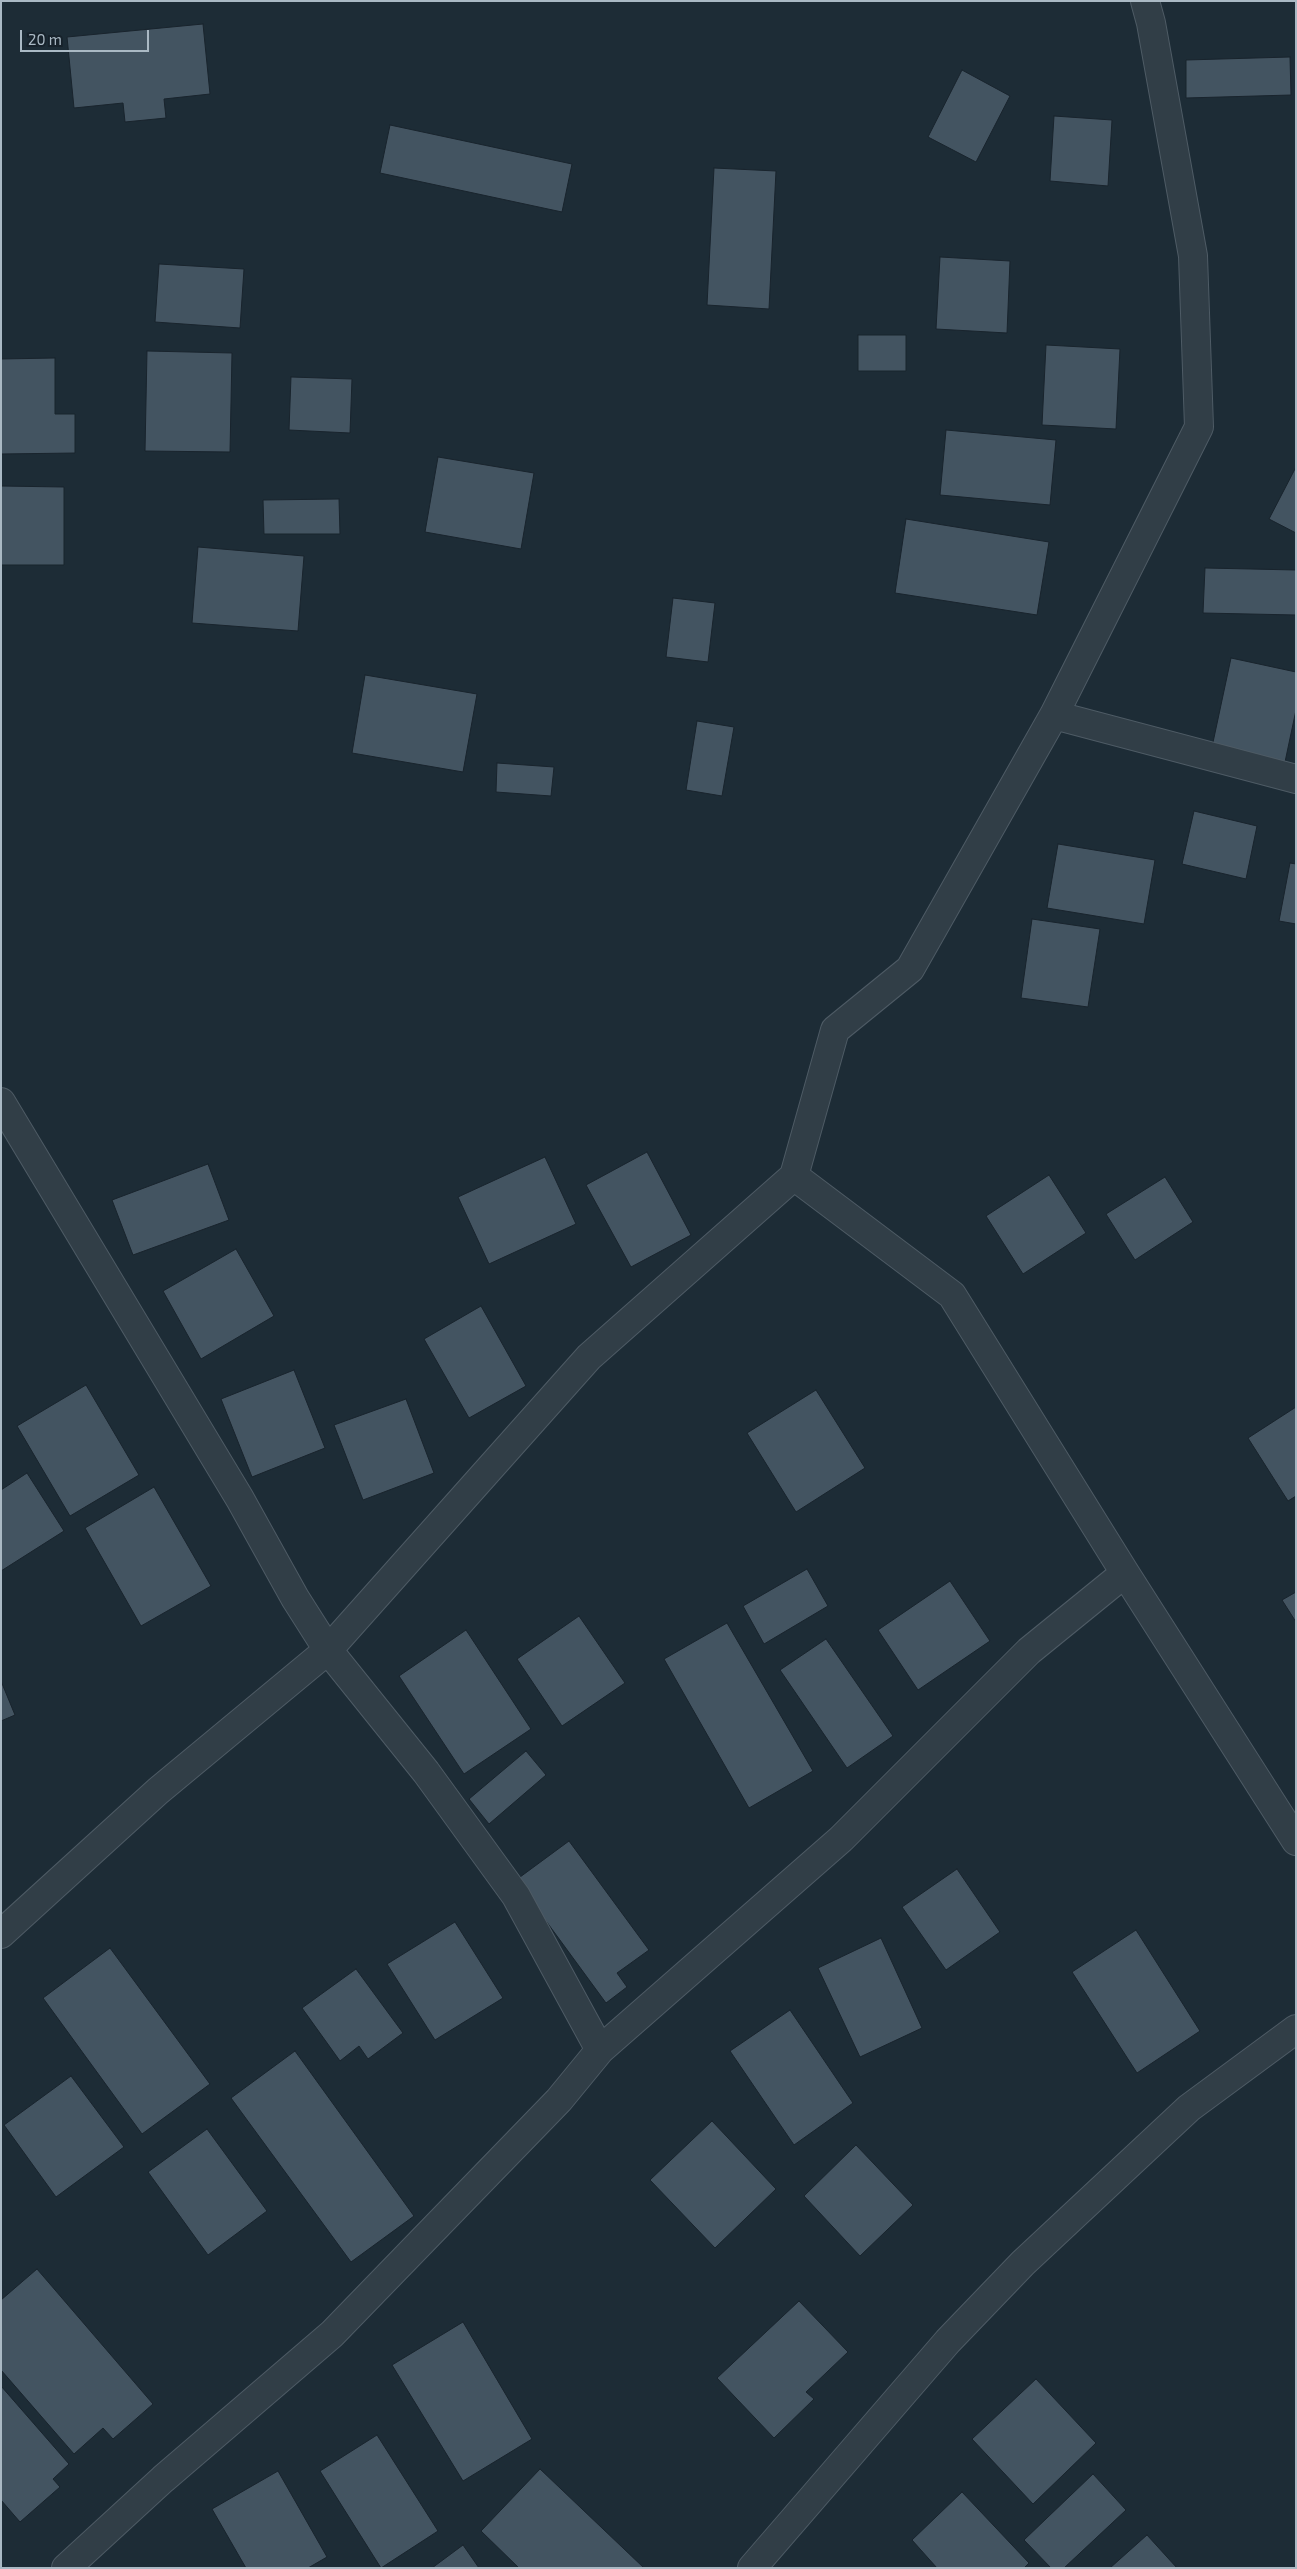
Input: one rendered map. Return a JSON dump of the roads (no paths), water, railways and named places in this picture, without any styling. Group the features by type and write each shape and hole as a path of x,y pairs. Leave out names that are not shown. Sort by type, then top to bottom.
{"street":[{"path":"1,1934 158,1791 328,1650 589,1357 794,1176 835,1030 910,969 1054,716 1199,427 1193,256 1151,23 1145,1"},
{"path":"1054,716 1296,779"},
{"path":"1,1102 235,1490 294,1598 328,1650 426,1772 516,1896 600,2050"},
{"path":"794,1176 952,1295 1125,1573 1296,1841"},
{"path":"66,2568 162,2479 332,2334 559,2100 600,2050 841,1839 1029,1651 1125,1573"},
{"path":"752,2568 948,2341 1023,2263 1189,2108 1296,2029"}]}
